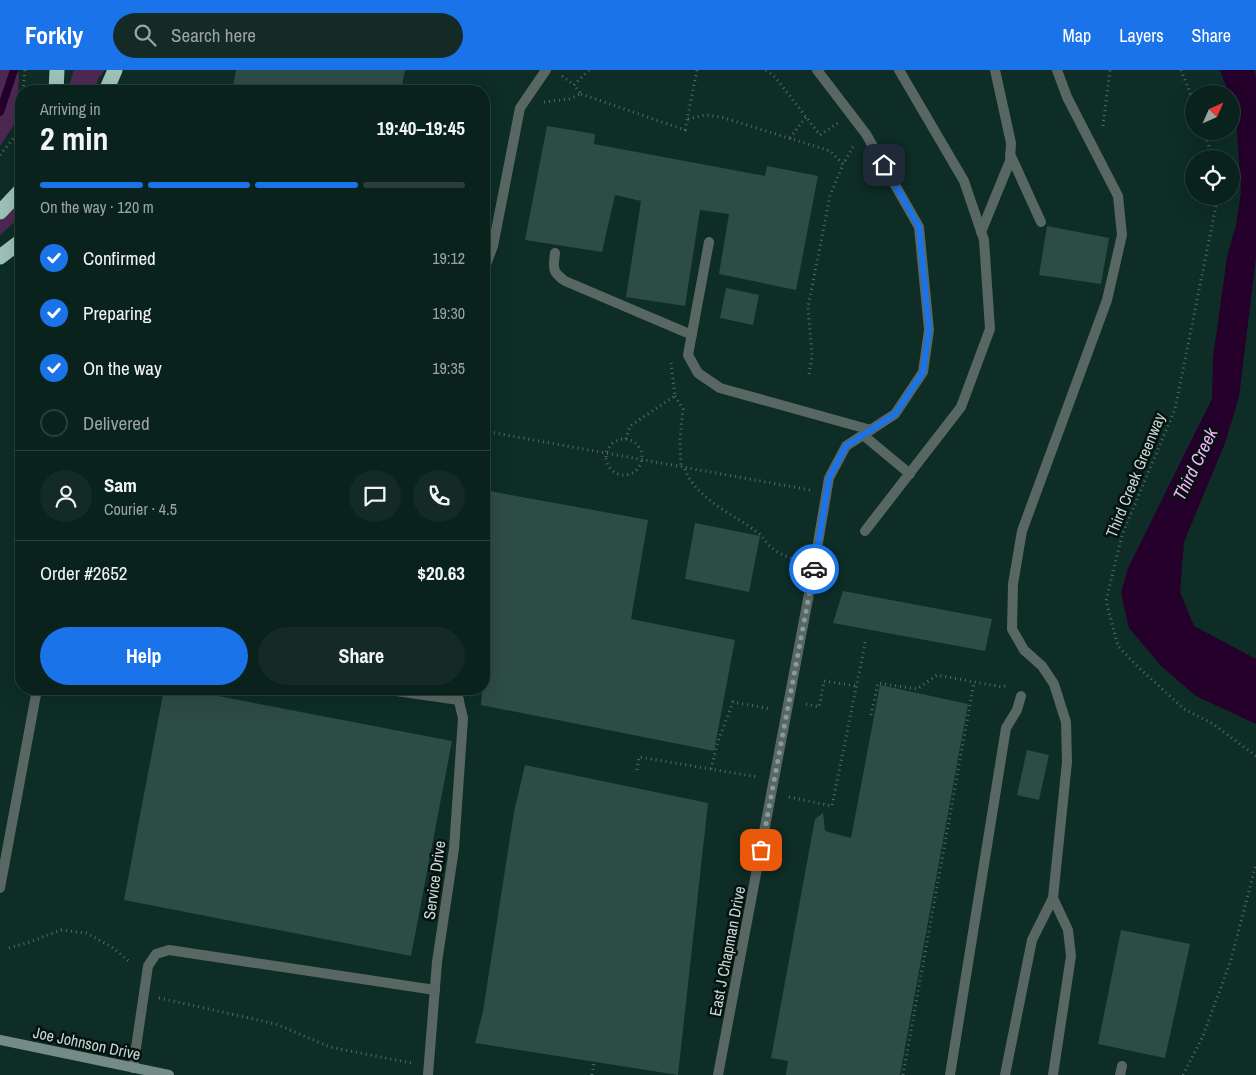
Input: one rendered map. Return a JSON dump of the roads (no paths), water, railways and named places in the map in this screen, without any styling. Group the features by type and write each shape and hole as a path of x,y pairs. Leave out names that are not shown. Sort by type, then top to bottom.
{"highway":[{"path":"56,85 57,70"},
{"path":"109,85 115,70"},
{"path":"0,212 15,196"},
{"path":"0,257 15,246"}],"street":[{"path":"817,70 866,134 919,227 929,330 923,372 895,414 867,433"},
{"path":"865,531 961,407 990,328 982,232 964,182 899,70"},
{"path":"982,232 1010,161 1011,144 995,70"},
{"path":"1005,1075 1032,940 1053,898 1067,762 1066,722 1054,684 1042,666 1024,650 1012,629 1013,584 1022,532 1107,300 1122,235 1118,196 1067,97 1057,70"},
{"path":"490,254 520,108 551,71"},
{"path":"1010,154 1041,222"},
{"path":"709,242 688,355 698,373 720,388 867,433 910,474"},
{"path":"555,254 553,268 557,276 692,335"},
{"name":"East J Chapman Drive","path":"718,1075 812,578 829,478 846,446 867,433"},
{"path":"0,888 36,695"},
{"path":"424,695 459,700"},
{"name":"Service Drive","path":"429,1071 438,962 454,849 463,718 458,695"},
{"path":"950,1075 1006,728 1017,710 1021,696"},
{"path":"1053,898 1068,930 1071,956 1053,1075"},
{"path":"133,1068 148,966 156,954 169,950 435,990"},
{"name":"Joe Johnson Drive","path":"0,1040 168,1075"}],"water":[{"name":"Third Creek","path":"1220,70 1254,70 1256,76 1256,257 1239,397 1225,443 1184,542 1180,592 1194,626 1256,659 1256,724 1196,696 1161,666 1129,628 1121,593 1128,568 1212,399 1213,358 1227,257 1236,225 1241,193 1240,150 1238,150 1238,140 1240,140 1240,85 1226,85"}],"waterway":[{"path":"0,112 14,70"}]}
